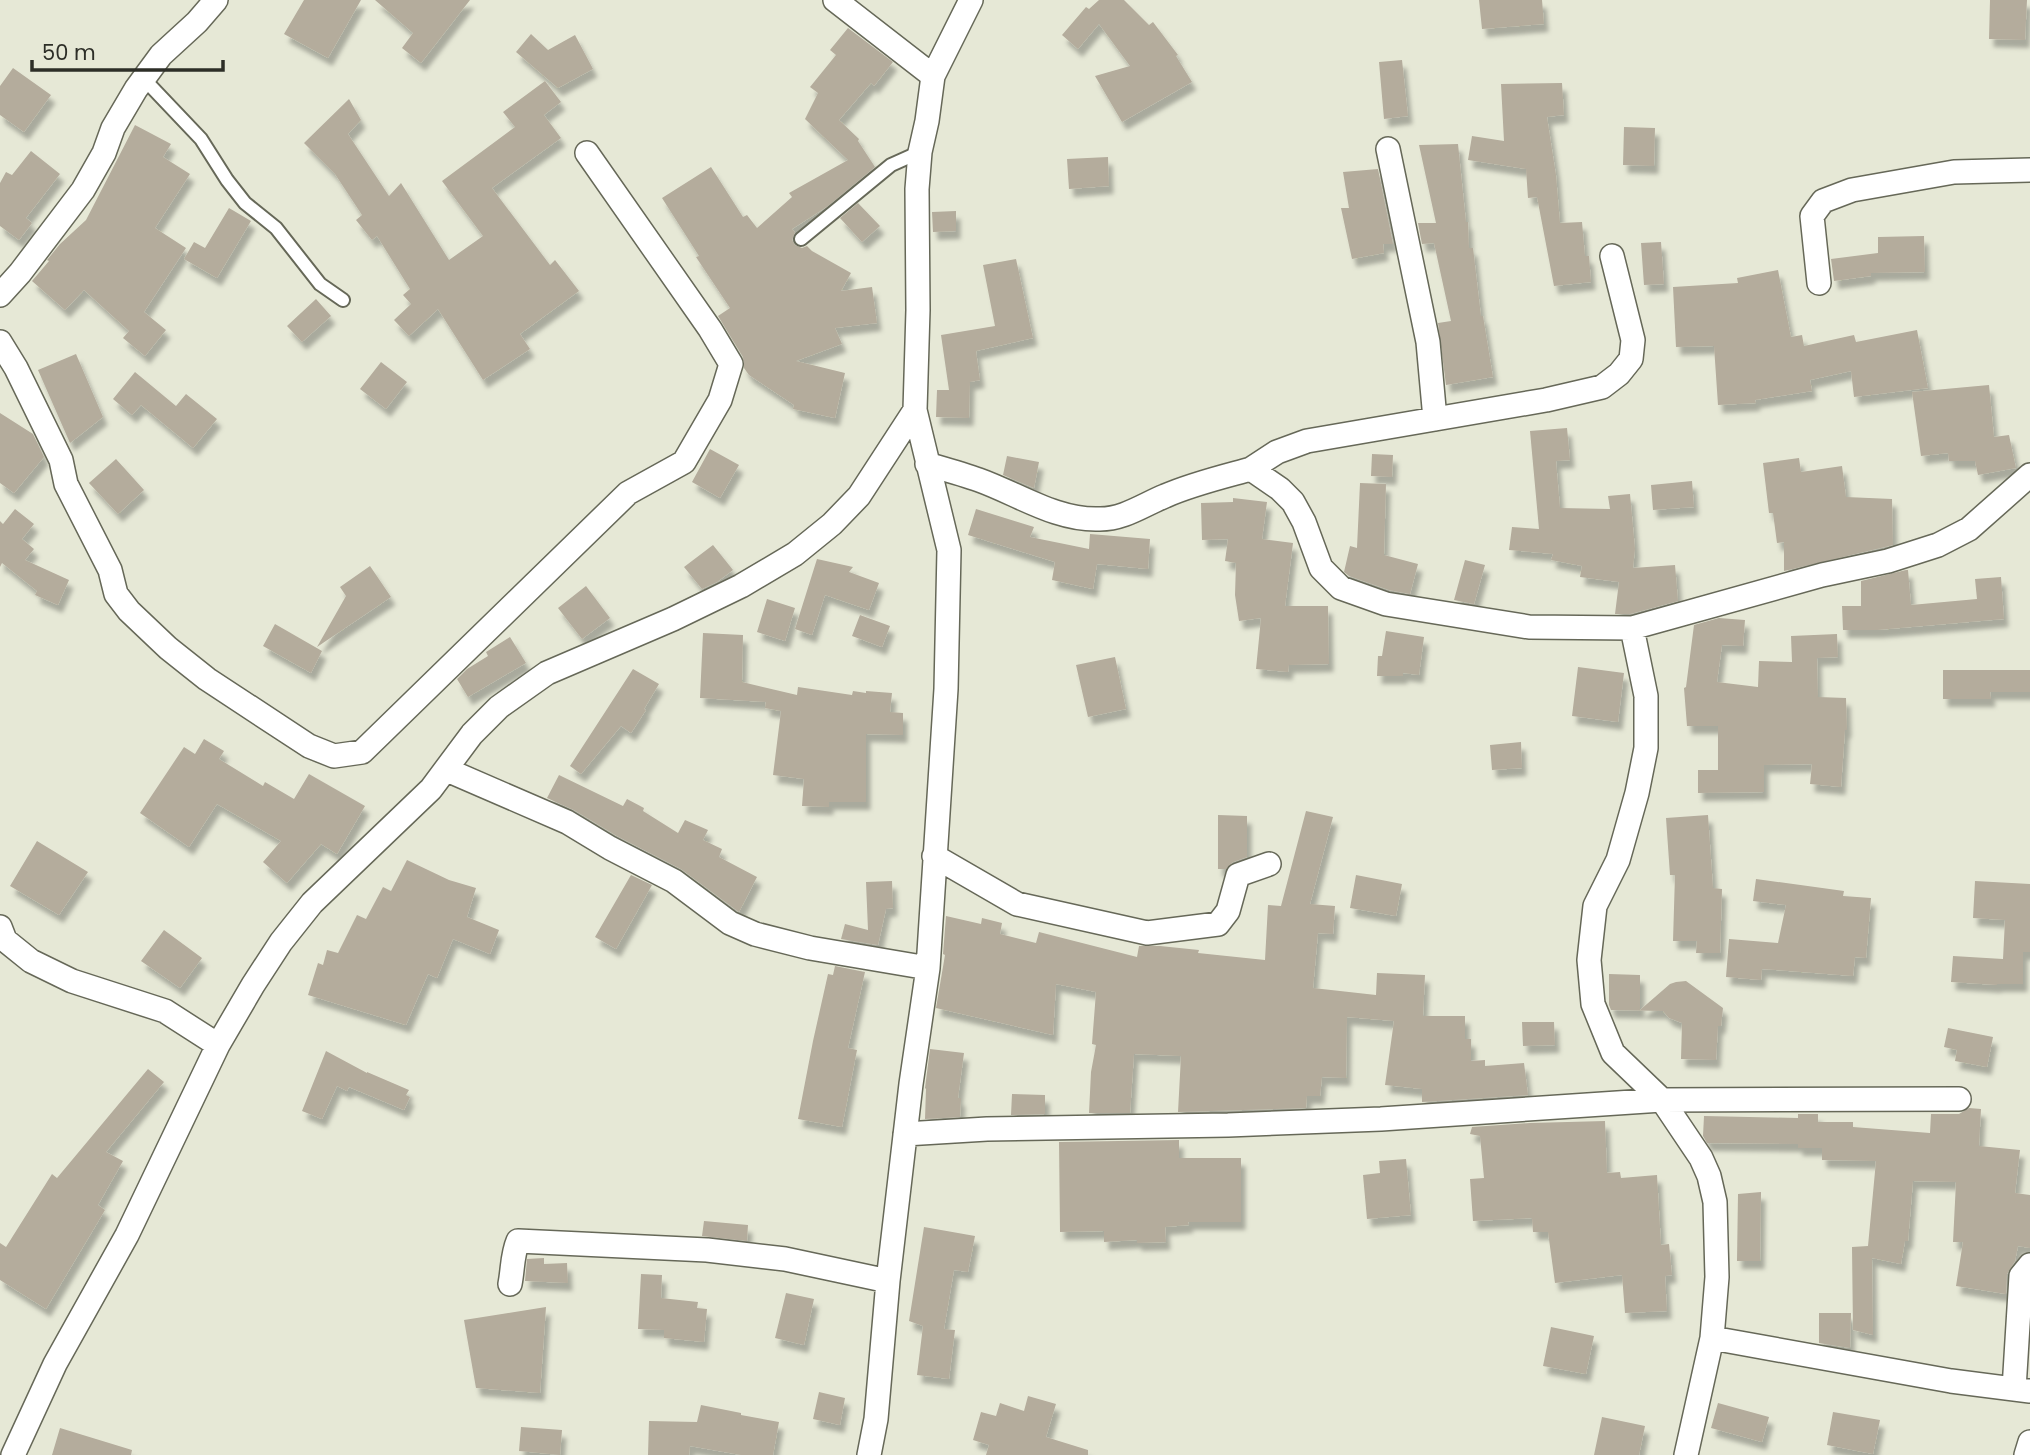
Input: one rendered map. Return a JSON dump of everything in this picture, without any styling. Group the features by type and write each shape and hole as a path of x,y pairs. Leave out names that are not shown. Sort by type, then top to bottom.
{"street":[{"path":"0,295 83,190 104,153 113,128 161,55 197,22 216,0"},
{"path":"835,0 933,76"},
{"path":"869,1455 876,1419 905,1135 928,968 946,689 949,550 915,410 917,189 920,152 933,76 971,0"},
{"path":"1388,149 1428,342 1436,419"},
{"path":"0,342 16,368 61,460 66,484 110,570 116,594 128,611 207,679 309,746 334,757 362,752 628,494 684,462 720,400 731,363 587,153"},
{"path":"1819,283 1812,216 1823,201 1852,190 1954,172 2030,170"},
{"path":"928,464 979,480 1071,517 1100,520 1128,514 1165,496 1251,469 1277,452 1307,441 1546,400 1602,387 1619,374 1631,359 1633,340 1612,256"},
{"path":"13,1455 55,1364 127,1234 218,1045 281,942 312,903 431,789 472,734 499,707 547,673 673,619 741,586 795,554 832,524 859,496 915,410"},
{"path":"1251,469 1280,489 1293,502 1304,522 1321,568 1341,588 1386,604 1529,627 1632,628 1822,575 1888,561 1938,545 1969,528 2030,475"},
{"path":"1632,628 1646,696 1646,748 1637,793 1618,860 1595,906 1589,960 1593,1004 1613,1052 1662,1100 1701,1158 1709,1176 1715,1202 1717,1277 1712,1338 1686,1455"},
{"path":"447,770 567,822 674,881 730,923 755,934 810,948 928,968"},
{"path":"934,856 1017,904 1147,933 1218,925 1228,911 1238,875 1269,864"},
{"path":"0,927 5,940 31,961 72,981 165,1011 218,1045"},
{"path":"905,1135 988,1129 1228,1125 1381,1119 1662,1100 1959,1099"},
{"path":"510,1284 513,1253 518,1241 720,1252 785,1259 888,1281"},
{"path":"1712,1338 1951,1381 2022,1390 2021,1276 2030,1265"},
{"path":"2026,1455 2030,1442"}],"lane":[{"path":"144,79 201,139 226,180 246,203 276,228 320,284 343,300"},
{"path":"801,239 891,165 920,152"}],"building":[{"path":"304,0 361,0 328,58 284,34"},
{"path":"375,0 470,0 421,63 402,48 413,33"},
{"path":"1099,0 1124,0 1149,25 1153,22 1178,55 1176,56 1192,82 1122,122 1095,76 1130,66 1099,24 1078,49 1062,35 1086,7 1089,9"},
{"path":"1479,0 1542,0 1544,24 1482,29"},
{"path":"1990,0 2027,0 2025,40 1989,39"},
{"path":"848,28 893,62 874,86 871,83 839,120 859,139 875,167 828,206 792,229 795,232 792,240 795,245 802,248 807,246 851,273 841,291 872,287 877,323 835,328 842,344 796,361 845,373 835,418 793,409 794,405 749,375 744,368 743,357 718,316 730,308 696,257 699,256 662,198 711,167 743,217 747,215 757,228 792,197 789,193 848,160 805,119 818,93 810,87 836,55 830,50"},
{"path":"531,34 548,50 575,35 593,69 558,88 516,52"},
{"path":"1402,60 1408,116 1384,119 1379,62"},
{"path":"13,68 51,95 24,132 0,115 0,86"},
{"path":"545,81 561,102 544,115 561,138 492,188 550,265 555,260 579,291 520,334 530,349 483,380 438,309 409,336 394,320 411,304 403,295 410,289 377,236 372,240 356,220 362,215 335,174 304,143 349,99 361,120 348,134 389,196 401,183 449,260 483,236 442,181 515,127 503,112"},
{"path":"1562,83 1564,115 1547,117 1560,223 1582,222 1591,282 1554,286 1537,197 1528,198 1526,169 1468,160 1472,136 1504,141 1501,84"},
{"path":"135,125 171,144 163,157 190,174 155,228 186,248 144,312 166,330 145,356 123,338 129,331 84,290 65,310 32,281 60,244 86,220"},
{"path":"1624,127 1655,128 1654,166 1623,165"},
{"path":"1458,144 1469,248 1473,248 1481,316 1493,377 1446,385 1438,323 1451,321 1434,243 1422,244 1418,223 1436,223 1419,145"},
{"path":"31,151 60,174 26,218 32,223 19,240 0,226 0,183 6,172 12,175"},
{"path":"1108,157 1109,186 1069,189 1067,159"},
{"path":"1378,169 1393,244 1383,244 1384,253 1352,259 1341,208 1349,208 1343,172"},
{"path":"858,203 880,226 862,242 840,218"},
{"path":"229,208 251,221 217,278 184,259 194,242 205,248"},
{"path":"956,211 956,231 933,232 932,212"},
{"path":"1924,236 1925,272 1871,273 1871,276 1834,281 1831,259 1878,253 1878,237"},
{"path":"1661,242 1664,284 1644,285 1641,243"},
{"path":"1016,259 1033,338 976,351 980,380 970,382 969,418 936,417 937,390 949,390 941,335 995,326 983,265"},
{"path":"1778,270 1791,337 1802,335 1804,346 1854,335 1856,342 1917,330 1928,388 1854,397 1851,371 1810,380 1812,391 1755,400 1756,403 1718,405 1714,346 1676,347 1673,287 1738,283 1737,278"},
{"path":"316,299 331,316 302,342 287,326"},
{"path":"76,354 103,417 70,443 38,370"},
{"path":"381,362 407,382 386,409 360,389"},
{"path":"135,372 176,406 186,394 217,419 193,448 141,405 132,415 113,399"},
{"path":"1989,385 1994,437 2009,435 2016,468 1978,475 1975,461 1949,461 1948,453 1921,456 1912,392"},
{"path":"0,413 33,434 44,457 14,493 0,483"},
{"path":"1567,428 1570,460 1556,461 1560,508 1610,509 1608,496 1630,494 1635,549 1633,568 1675,565 1678,601 1630,614 1615,614 1619,582 1580,577 1582,566 1551,560 1553,554 1509,550 1512,527 1539,529 1530,431"},
{"path":"710,449 739,465 720,498 692,482"},
{"path":"1372,454 1393,455 1392,477 1371,476"},
{"path":"1007,456 1039,462 1034,488 1003,475"},
{"path":"1799,458 1801,472 1842,466 1846,497 1892,499 1893,545 1784,571 1784,542 1777,543 1773,513 1769,513 1763,463"},
{"path":"116,459 144,490 118,514 89,483"},
{"path":"1692,481 1694,507 1653,510 1651,485"},
{"path":"1360,483 1386,484 1384,555 1418,564 1410,594 1389,590 1344,572 1350,546 1357,548"},
{"path":"1233,498 1267,502 1262,539 1293,543 1285,606 1328,606 1329,664 1289,665 1288,672 1256,669 1261,618 1239,621 1235,595 1236,563 1225,561 1228,539 1202,540 1201,503 1233,502"},
{"path":"15,509 34,524 22,539 34,549 25,560 69,580 58,605 35,595 37,591 2,563 0,567 0,521 3,524"},
{"path":"976,509 1034,527 1030,537 1089,549 1090,534 1150,539 1148,569 1097,564 1093,589 1052,580 1055,562 968,535"},
{"path":"713,545 733,570 702,589 684,567"},
{"path":"817,559 853,567 849,572 879,583 869,610 825,595 812,635 795,629"},
{"path":"1465,560 1485,565 1474,604 1454,600"},
{"path":"370,566 391,597 317,647 346,596 340,587"},
{"path":"1908,570 1911,605 1977,599 1975,579 2001,577 2004,619 1877,630 1843,630 1842,606 1861,606 1861,581"},
{"path":"586,586 610,618 582,639 558,608"},
{"path":"767,599 795,608 785,641 757,632"},
{"path":"860,615 890,626 882,647 852,636"},
{"path":"1719,618 1745,620 1743,646 1722,645 1717,682 1758,687 1759,661 1792,662 1791,636 1837,634 1838,657 1817,658 1818,697 1846,698 1847,730 1841,787 1810,784 1812,764 1764,765 1764,792 1698,793 1698,770 1718,770 1718,726 1687,726 1684,688 1694,625"},
{"path":"275,624 322,651 311,673 263,646"},
{"path":"1386,631 1424,637 1419,675 1403,673 1403,676 1377,676 1378,656 1382,656"},
{"path":"703,633 743,635 742,682 797,695 798,687 852,695 853,691 892,693 890,712 903,713 903,735 866,734 866,802 829,802 829,807 802,806 804,779 773,775 781,711 765,708 766,702 700,698"},
{"path":"510,637 526,663 468,697 457,679 488,656 486,652"},
{"path":"1115,657 1126,709 1088,717 1076,665"},
{"path":"1578,667 1624,673 1618,722 1572,716"},
{"path":"633,669 659,684 631,733 621,726 581,774 570,766"},
{"path":"1943,670 2030,670 2030,692 1990,692 1991,699 1943,699"},
{"path":"204,739 224,751 219,759 263,786 265,782 294,799 309,774 365,806 337,854 321,844 287,883 263,862 281,841 217,804 189,847 140,813 184,747 195,754"},
{"path":"1521,742 1522,768 1492,770 1490,745"},
{"path":"559,775 623,806 627,799 678,833 685,820 708,830 703,840 722,849 719,857 757,877 739,912 681,869 547,798"},
{"path":"1306,811 1333,817 1310,904 1335,906 1333,934 1318,933 1313,988 1376,995 1377,973 1425,975 1423,1016 1465,1016 1465,1039 1471,1039 1471,1061 1485,1060 1485,1066 1524,1063 1528,1095 1422,1102 1422,1089 1385,1085 1394,1021 1347,1017 1346,1078 1322,1077 1320,1096 1307,1096 1306,1108 1178,1112 1181,1056 1134,1054 1130,1113 1089,1113 1091,1072 1096,1045 1092,1044 1096,992 1056,984 1053,1035 936,1008 945,955 946,916 981,924 982,918 1002,923 1000,934 1036,943 1039,932 1137,957 1139,946 1160,946 1265,960 1268,905 1281,906"},
{"path":"1218,815 1247,816 1247,857 1233,862 1226,869 1218,869"},
{"path":"1708,815 1713,888 1722,889 1720,953 1696,953 1697,941 1673,941 1675,875 1670,875 1666,818"},
{"path":"37,841 88,872 59,915 10,886"},
{"path":"407,860 449,880 476,888 467,917 499,930 490,954 453,939 437,978 428,974 406,1025 308,995 318,963 323,965 327,950 338,953 357,915 366,919 383,887 391,891"},
{"path":"631,875 652,885 616,949 595,937"},
{"path":"1356,875 1402,884 1396,916 1350,908"},
{"path":"1756,879 1844,891 1843,896 1871,898 1866,958 1855,957 1853,976 1762,969 1761,980 1726,977 1729,939 1778,943 1786,905 1753,901"},
{"path":"892,881 893,908 886,909 878,945 841,939 845,924 868,930 866,882"},
{"path":"1975,881 2030,884 2030,952 2023,952 2023,984 1951,982 1953,956 2003,959 2005,920 1973,918"},
{"path":"164,930 202,958 180,988 141,961"},
{"path":"835,966 865,972 848,1048 857,1050 842,1127 798,1119 828,974 833,975"},
{"path":"1609,974 1640,975 1640,1010 1670,984 1686,981 1723,1008 1721,1026 1718,1026 1716,1060 1681,1059 1682,1023 1669,1018 1663,1011 1611,1010"},
{"path":"1522,1022 1554,1022 1555,1045 1523,1046"},
{"path":"1948,1028 1993,1037 1987,1067 1955,1061 1957,1050 1944,1047"},
{"path":"930,1049 964,1053 958,1098 961,1098 960,1117 925,1119 925,1088"},
{"path":"326,1051 367,1073 409,1090 406,1095 410,1097 404,1110 349,1087 347,1091 337,1086 322,1119 302,1111"},
{"path":"148,1069 164,1082 106,1152 123,1161 98,1205 105,1210 46,1309 0,1280 0,1243 6,1247 52,1174 57,1178"},
{"path":"1012,1094 1045,1095 1045,1114 1011,1115"},
{"path":"1969,1108 1981,1109 1979,1146 2020,1150 2015,1193 2030,1195 2030,1248 2018,1246 2015,1261 2007,1274 2006,1294 1956,1286 1963,1242 1953,1242 1956,1182 1913,1181 1908,1241 1905,1241 1901,1264 1872,1258 1873,1335 1853,1330 1852,1247 1868,1246 1876,1161 1822,1160 1822,1148 1798,1148 1798,1144 1707,1143 1703,1136 1704,1116 1798,1118 1798,1114 1818,1114 1818,1122 1853,1122 1853,1127 1930,1133 1931,1114 1959,1114"},
{"path":"1605,1121 1607,1173 1620,1172 1621,1178 1657,1175 1661,1245 1669,1244 1672,1275 1665,1276 1667,1311 1625,1313 1622,1275 1555,1283 1548,1232 1533,1232 1532,1218 1473,1221 1470,1179 1484,1178 1480,1136 1470,1134 1472,1127"},
{"path":"1179,1140 1179,1158 1241,1158 1241,1222 1188,1222 1189,1225 1165,1227 1166,1242 1104,1242 1104,1231 1060,1232 1059,1142"},
{"path":"1406,1159 1411,1215 1367,1219 1363,1175 1380,1173 1379,1161"},
{"path":"1761,1192 1760,1261 1737,1261 1738,1194"},
{"path":"704,1221 748,1225 747,1241 702,1236"},
{"path":"924,1227 975,1236 968,1272 954,1270 944,1329 955,1330 949,1379 917,1375 923,1326 909,1321"},
{"path":"544,1258 544,1264 567,1263 568,1283 525,1281 527,1259"},
{"path":"641,1274 662,1275 661,1298 698,1302 697,1308 707,1309 704,1342 664,1338 664,1330 638,1329"},
{"path":"786,1293 814,1299 804,1345 775,1338"},
{"path":"546,1307 540,1393 476,1388 464,1320"},
{"path":"1819,1313 1851,1313 1850,1348 1819,1343"},
{"path":"1551,1327 1594,1336 1586,1374 1543,1366"},
{"path":"819,1392 845,1398 840,1425 813,1419"},
{"path":"1028,1396 1056,1404 1046,1437 1088,1450 1088,1455 986,1455 989,1445 973,1440 981,1412 996,1416 1000,1403 1024,1411"},
{"path":"1718,1403 1769,1417 1762,1442 1711,1428"},
{"path":"701,1405 779,1422 773,1455 741,1455 690,1446 689,1455 648,1455 649,1421 697,1422"},
{"path":"1833,1412 1880,1420 1873,1454 1827,1445"},
{"path":"1602,1417 1645,1426 1639,1455 1594,1455"},
{"path":"521,1427 562,1430 560,1455 519,1451"},
{"path":"60,1428 132,1450 131,1455 52,1455"}]}
